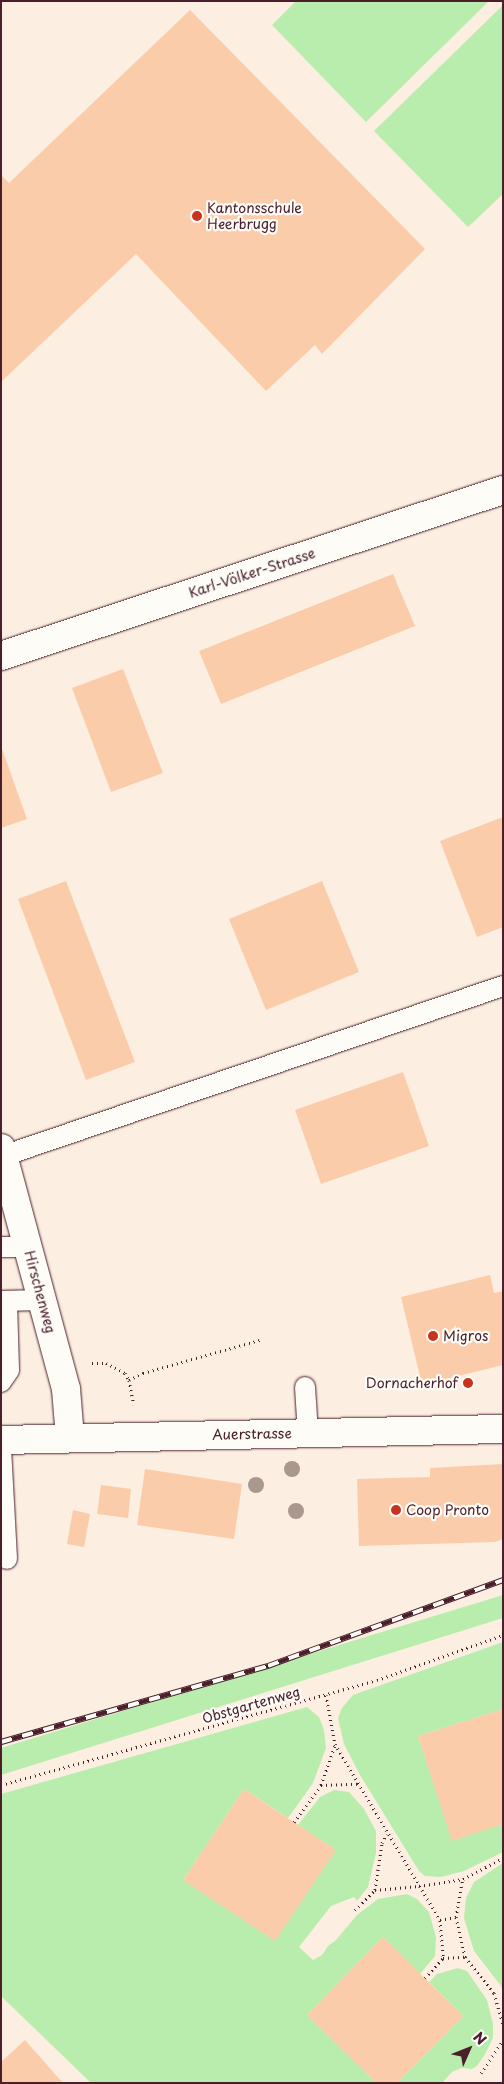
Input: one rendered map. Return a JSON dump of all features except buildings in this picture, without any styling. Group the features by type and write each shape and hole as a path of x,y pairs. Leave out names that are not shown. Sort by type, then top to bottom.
{"street":[{"name":"Karl-Völker-Strasse","path":"1,656 503,490"},
{"name":"Hirschenweg","path":"2,1152 66,1389 70,1438"},
{"name":"Auerstrasse","path":"1,1440 503,1429"}],"lane":[{"path":"2,1152 503,986"},
{"path":"1,1247 28,1246"},
{"path":"1,1382 9,1370 4,1301 42,1300"},
{"path":"305,1387 308,1433"},
{"path":"1,1448 6,1559"}],"path":[{"path":"129,1380 143,1373 260,1340"},
{"path":"89,1363 106,1363 125,1373 129,1380 135,1412"},
{"name":"Obstgartenweg","path":"1,1785 377,1680 503,1635"},
{"path":"326,1695 335,1744 357,1784 440,1920 443,1958"},
{"path":"294,1822 321,1785 335,1744"},
{"path":"321,1785 357,1784"},
{"path":"355,1910 375,1890 382,1843 387,1834"},
{"path":"375,1890 464,1879 503,1858"},
{"path":"464,1879 456,1918 465,1957 494,1993 503,2025"},
{"path":"440,1920 456,1918"},
{"path":"425,1978 443,1958 465,1957"},
{"path":"481,2073 503,2040"}],"green space":[{"path":"296,1 489,1 366,122 272,25"},
{"path":"503,5 503,194 468,227 374,131"},
{"path":"503,1595 503,1618 1,1775 1,1748"},
{"path":"503,1642 503,1709 418,1736 452,1840 503,1824 503,1852 464,1871 441,1877 425,1876 419,1871 360,1775 344,1744 338,1718 342,1708 353,1695"},
{"path":"307,1707 319,1717 324,1730 326,1748 313,1783 288,1818 244,1789 183,1880 336,1850 298,1825 320,1797 334,1790 349,1792 364,1809 376,1831 376,1853 368,1887 357,1901 354,1897 331,1906 299,1947 313,1960 322,1955 357,1915 378,1899 407,1894 417,1899 429,1912 436,1937 435,1956 420,1974 383,1937 307,2015 376,2083 91,2083 1,1996 1,1794"},
{"path":"503,1863 503,1992 501,1986 474,1951 464,1918 466,1898 474,1882"},
{"path":"458,1968 467,1971 487,2000 493,2024 493,2038 485,2054 477,2066 472,2069 461,2068 452,2072 442,2083 397,2083 463,2016 429,1982 437,1974"}],"railway":[{"path":"1,1742 268,1666 503,1580"}],"place":[{"name":"Kantonsschule Heerbrugg","path":"197,216"},
{"name":"Migros","path":"433,1336"},
{"name":"Dornacherhof","path":"468,1383"},
{"name":"Coop Pronto","path":"396,1510"}]}
